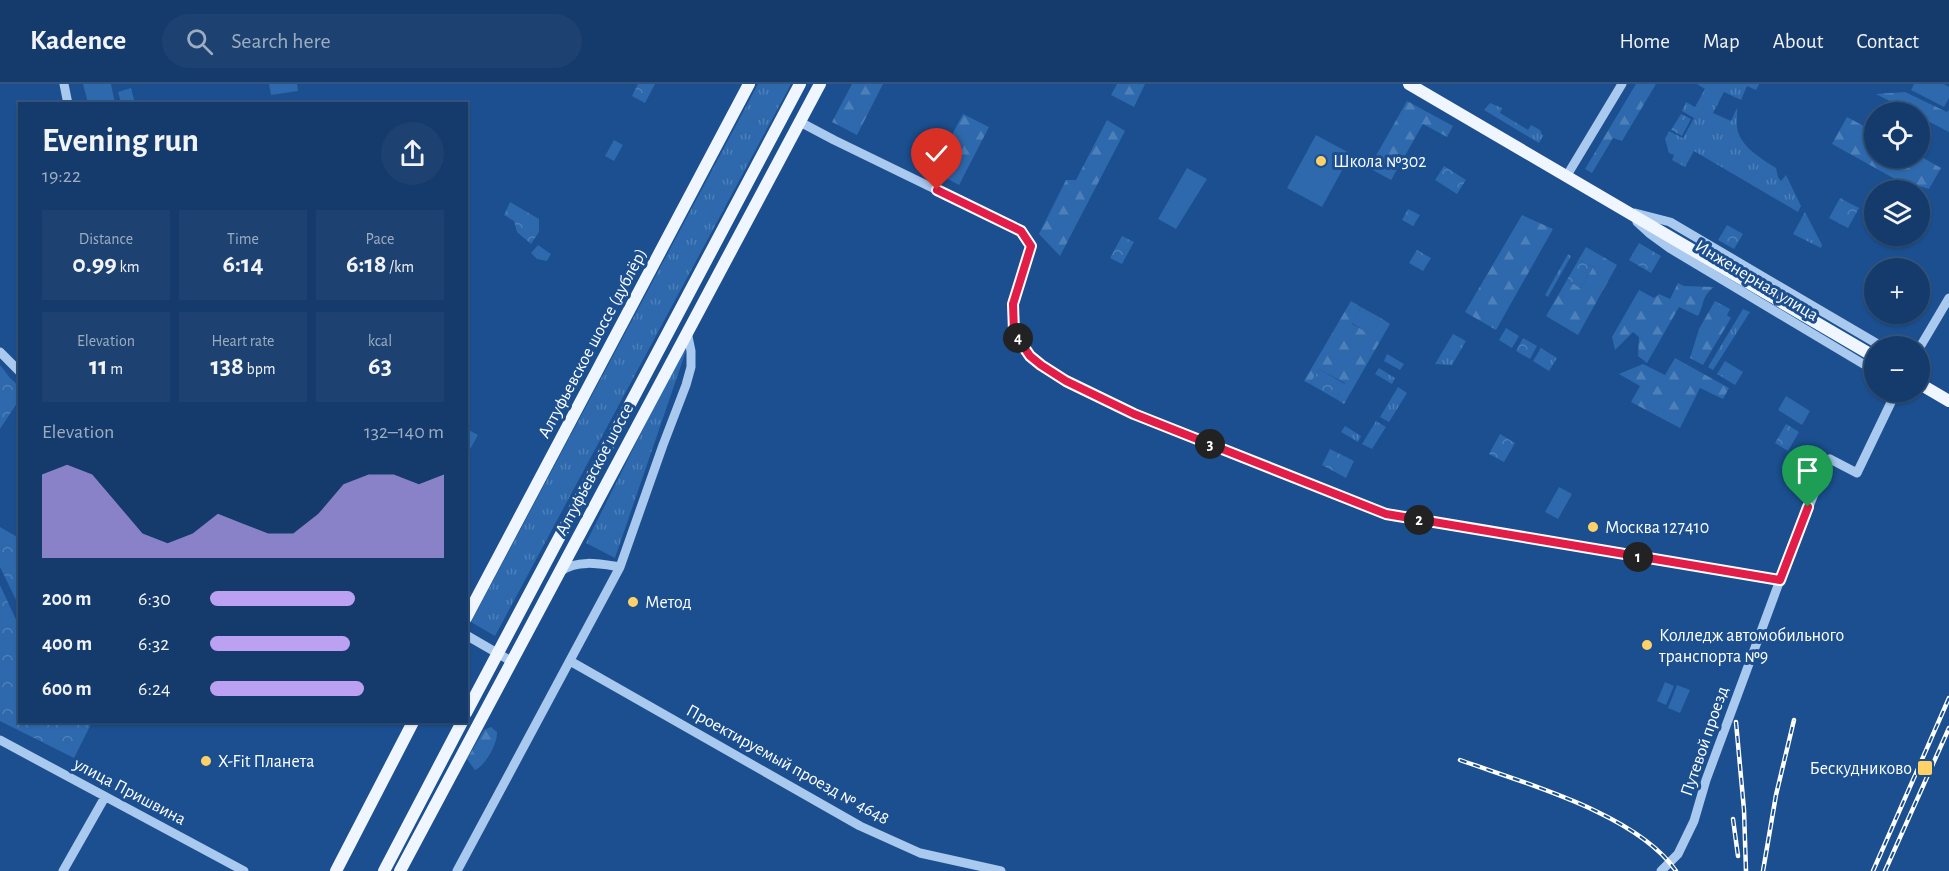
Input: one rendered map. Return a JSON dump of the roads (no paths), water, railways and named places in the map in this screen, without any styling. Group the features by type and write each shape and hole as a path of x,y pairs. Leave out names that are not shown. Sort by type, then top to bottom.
{"main road":[{"name":"Алтуфьевское шоссе (дублёр)","path":"468,614 749,84"},
{"name":"Алтуфьевское шоссе","path":"468,709 800,84"},
{"name":"Алтуфьевское шоссе","path":"400,871 820,84"},
{"name":"Инженерная улица","path":"1409,84 1627,211"},
{"path":"1627,211 1864,350"},
{"path":"1930,390 1949,401"},
{"path":"336,871 412,723"},
{"path":"384,871 461,723"}],"street":[{"path":"64,84 68,102"},
{"path":"1566,177 1622,84"},
{"path":"800,122 1021,231 1031,246 1013,304 1014,332 1030,356 1041,365 1066,381 1134,414 1386,514 1780,580"},
{"name":"Инженерная улица","path":"1627,211 1670,222 1864,336"},
{"name":"Инженерная улица","path":"1627,211 1649,233 1671,249 1864,364"},
{"path":"1927,336 1949,298"},
{"path":"458,871 620,567 686,385 691,367 691,351 687,332"},
{"path":"0,351 18,370"},
{"name":"Путевой проезд","path":"1661,871 1678,854 1694,821 1706,780 1825,466 1830,459 1857,473 1891,402"},
{"path":"559,572 569,566 582,564 620,567"},
{"path":"468,636 511,661"},
{"name":"Проектируемый проезд № 4648","path":"570,661 860,826 920,853 1000,871"},
{"name":"улица Пришвина","path":"0,740 244,871"},
{"path":"63,871 105,797"}],"railway":[{"path":"1873,871 1949,698"},
{"path":"1763,871 1776,795 1794,720"},
{"path":"1736,722 1744,810 1746,871"},
{"path":"1885,871 1949,728"},
{"path":"1460,760 1546,790 1607,817 1635,833 1658,851 1676,871"},
{"path":"1733,819 1738,856"}],"place":[{"name":"Школа №302","path":"1321,161"},
{"name":"Москва 127410","path":"1593,527"},
{"name":"Метод","path":"633,602"},
{"name":"Колледж автомобильного транспорта №9","path":"1647,645"},
{"name":"X-Fit Планета","path":"206,761"},
{"name":"Бескудниково","path":"1925,768"}]}
